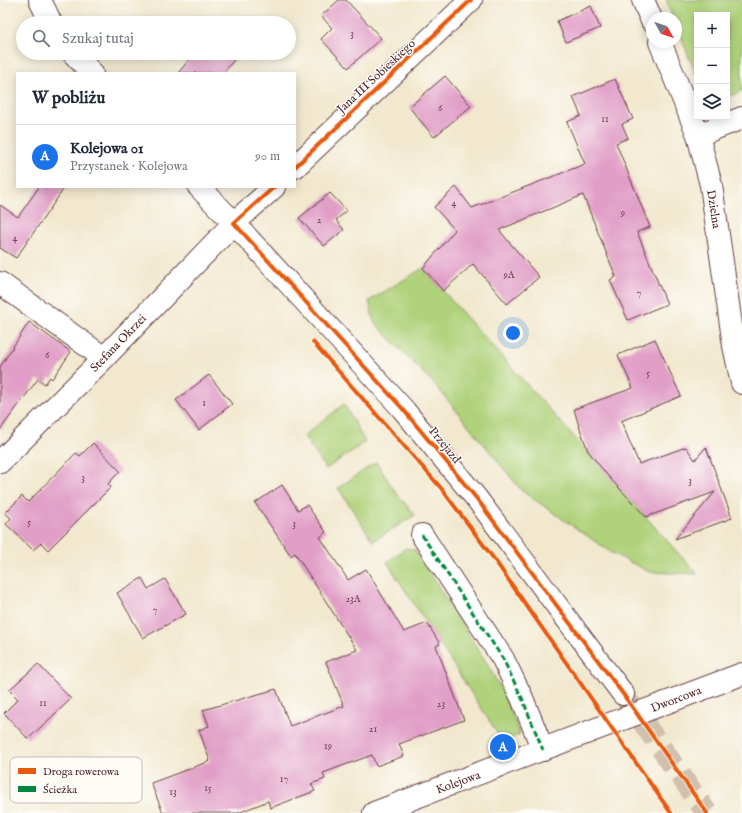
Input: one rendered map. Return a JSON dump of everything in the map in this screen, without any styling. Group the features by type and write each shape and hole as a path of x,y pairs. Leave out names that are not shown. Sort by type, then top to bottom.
{"street":[{"path":"40,0 48,16"},
{"name":"Jana III Sobieskiego","path":"296,166 472,0"},
{"path":"643,0 648,12"},
{"name":"Dzielna","path":"662,48 698,135 710,185 734,346 742,383"},
{"path":"80,60 91,72"},
{"path":"698,135 742,118"},
{"name":"Przejazd","path":"201,188 402,408 477,499 623,694"},
{"path":"234,223 273,188"},
{"name":"Stefana Okrzei","path":"0,462 104,358 234,223"},
{"path":"0,283 104,358"},
{"path":"422,535 503,659 522,698 543,750"},
{"name":"Dworcowa","path":"543,750 742,674"},
{"name":"Kolejowa","path":"374,813 543,750"}],"green space":[{"path":"666,0 742,0 742,91 730,96 730,12 694,12 694,70 682,40 682,12 671,12"},
{"path":"423,268 697,574 650,572 612,553 522,491 437,387 374,322 369,301"},
{"path":"344,404 365,442 326,469 304,436"},
{"path":"376,462 397,494 415,515 373,541 338,488"},
{"path":"406,548 415,550 485,660 502,691 520,734 503,742 387,562"}],"building":[{"path":"339,0 346,0 381,38 348,68 321,39 332,28 321,16"},
{"path":"591,6 600,28 566,42 557,21"},
{"path":"189,60 234,60 224,72 179,72"},
{"path":"445,76 471,106 434,137 409,107"},
{"path":"615,79 633,119 622,124 628,138 616,143 650,227 637,232 667,304 628,320 610,280 616,277 583,195 499,230 539,277 507,304 473,264 443,291 423,268 455,230 434,207 456,187 472,208 585,164 567,122 581,116 573,97"},
{"path":"38,188 64,188 16,258 0,248 0,205 18,217"},
{"path":"330,193 347,211 336,220 344,230 324,246 299,218"},
{"path":"29,322 71,352 52,379 50,377 45,384 38,379 0,430 0,367"},
{"path":"655,339 681,396 621,421 639,464 686,447 695,460 706,447 732,518 675,539 715,492 646,517 607,475 588,451 574,409 633,388 618,355"},
{"path":"209,375 232,404 199,430 176,400"},
{"path":"93,443 120,471 108,484 111,487 48,550 41,543 33,550 6,524 11,518 5,513 22,496 28,502 76,453 80,456"},
{"path":"282,485 298,510 307,505 326,532 320,537 348,580 366,569 404,632 427,623 440,644 436,646 464,720 399,744 404,756 376,766 372,755 323,773 325,779 311,784 315,791 270,808 268,801 238,813 163,813 151,783 210,761 199,730 209,726 203,710 276,689 290,726 344,706 326,662 357,650 295,553 291,556 255,503"},
{"path":"142,578 148,589 165,579 186,614 143,638 117,593"},
{"path":"38,664 71,699 28,739 4,713 18,699 9,690"}],"tunnel":[{"path":"623,694 707,813"}],"marked path":[{"path":"422,535 503,659 522,698 543,750"}],"cycle path":[{"path":"296,166 471,0"},
{"path":"273,188 234,223 402,408 477,499 623,694 707,813"},
{"path":"313,342 441,488 494,559 671,813"}],"place":[{"name":"Kolejowa 01","path":"503,747"}]}
